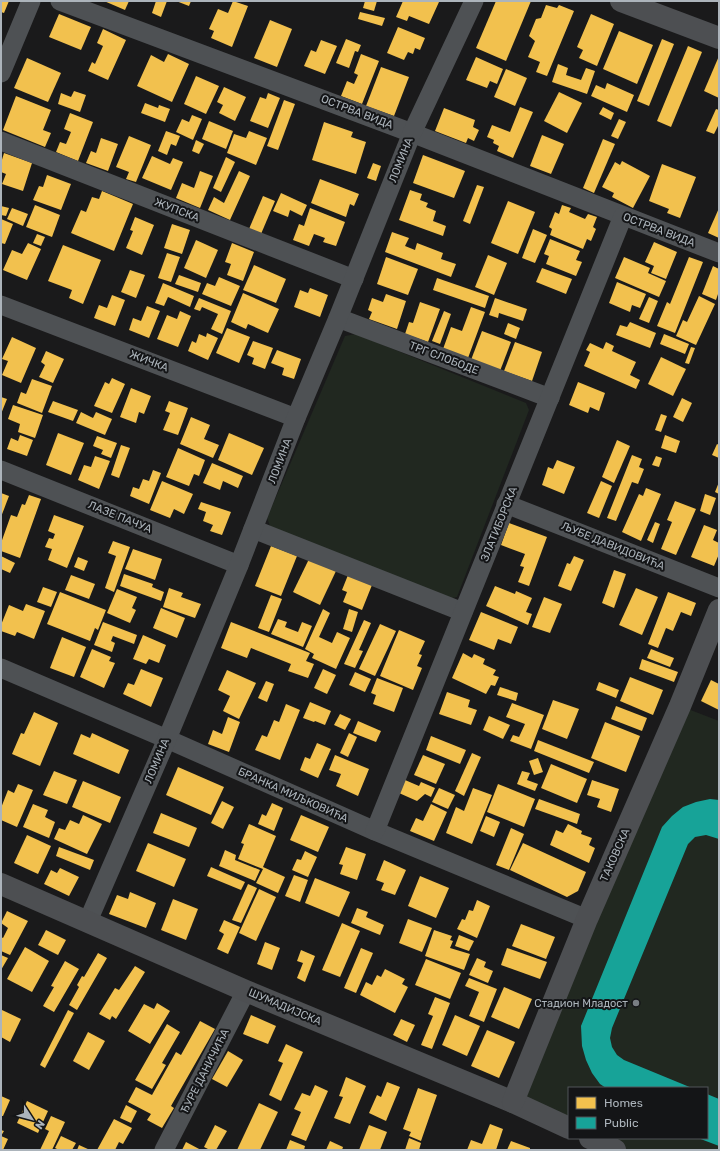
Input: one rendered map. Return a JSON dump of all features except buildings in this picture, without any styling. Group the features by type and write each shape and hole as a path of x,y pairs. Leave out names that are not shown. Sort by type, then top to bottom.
{"street":[{"path":"1,73 31,1"},
{"name":"ОСТРВА ВИДА","path":"60,1 412,133 719,253"},
{"name":"ЛОМИНА","path":"88,922 167,740 412,133 474,1"},
{"path":"621,1 719,38"},
{"name":"ЖУПСКА","path":"1,141 354,279"},
{"name":"ЗЛАТИБОРСКА","path":"375,831 623,216"},
{"name":"ЖИЧКА","path":"1,305 296,418"},
{"name":"ТРГ СЛОБОДЕ","path":"338,318 550,398"},
{"name":"ЛАЗЕ ПАЧУА","path":"1,470 239,564"},
{"name":"ЉУБЕ ДАВИДОВИЋА","path":"506,504 719,588"},
{"path":"253,529 464,612"},
{"name":"ТАКОВСКА","path":"513,1102 587,919 680,706 719,610"},
{"name":"БРАНКА МИЉКОВИЋА","path":"1,668 375,831 587,919"},
{"name":"ШУМАДИЈСКА","path":"1,884 246,991 513,1102 568,1128"},
{"name":"ЂУРЕ ДАНИЧИЋА","path":"164,1150 246,991"},
{"path":"592,1139 615,1150"}],"shaded area":[{"path":"356,334 526,403 529,410 457,597 447,599 272,531 267,518 345,336"},
{"name":"Стадион Младост","path":"680,706 719,721 719,1150 622,1150 597,1139 708,1139 708,1087 568,1087 568,1127 513,1102"}],"place":[{"name":"Стадион Младост","path":"636,1003"}]}
